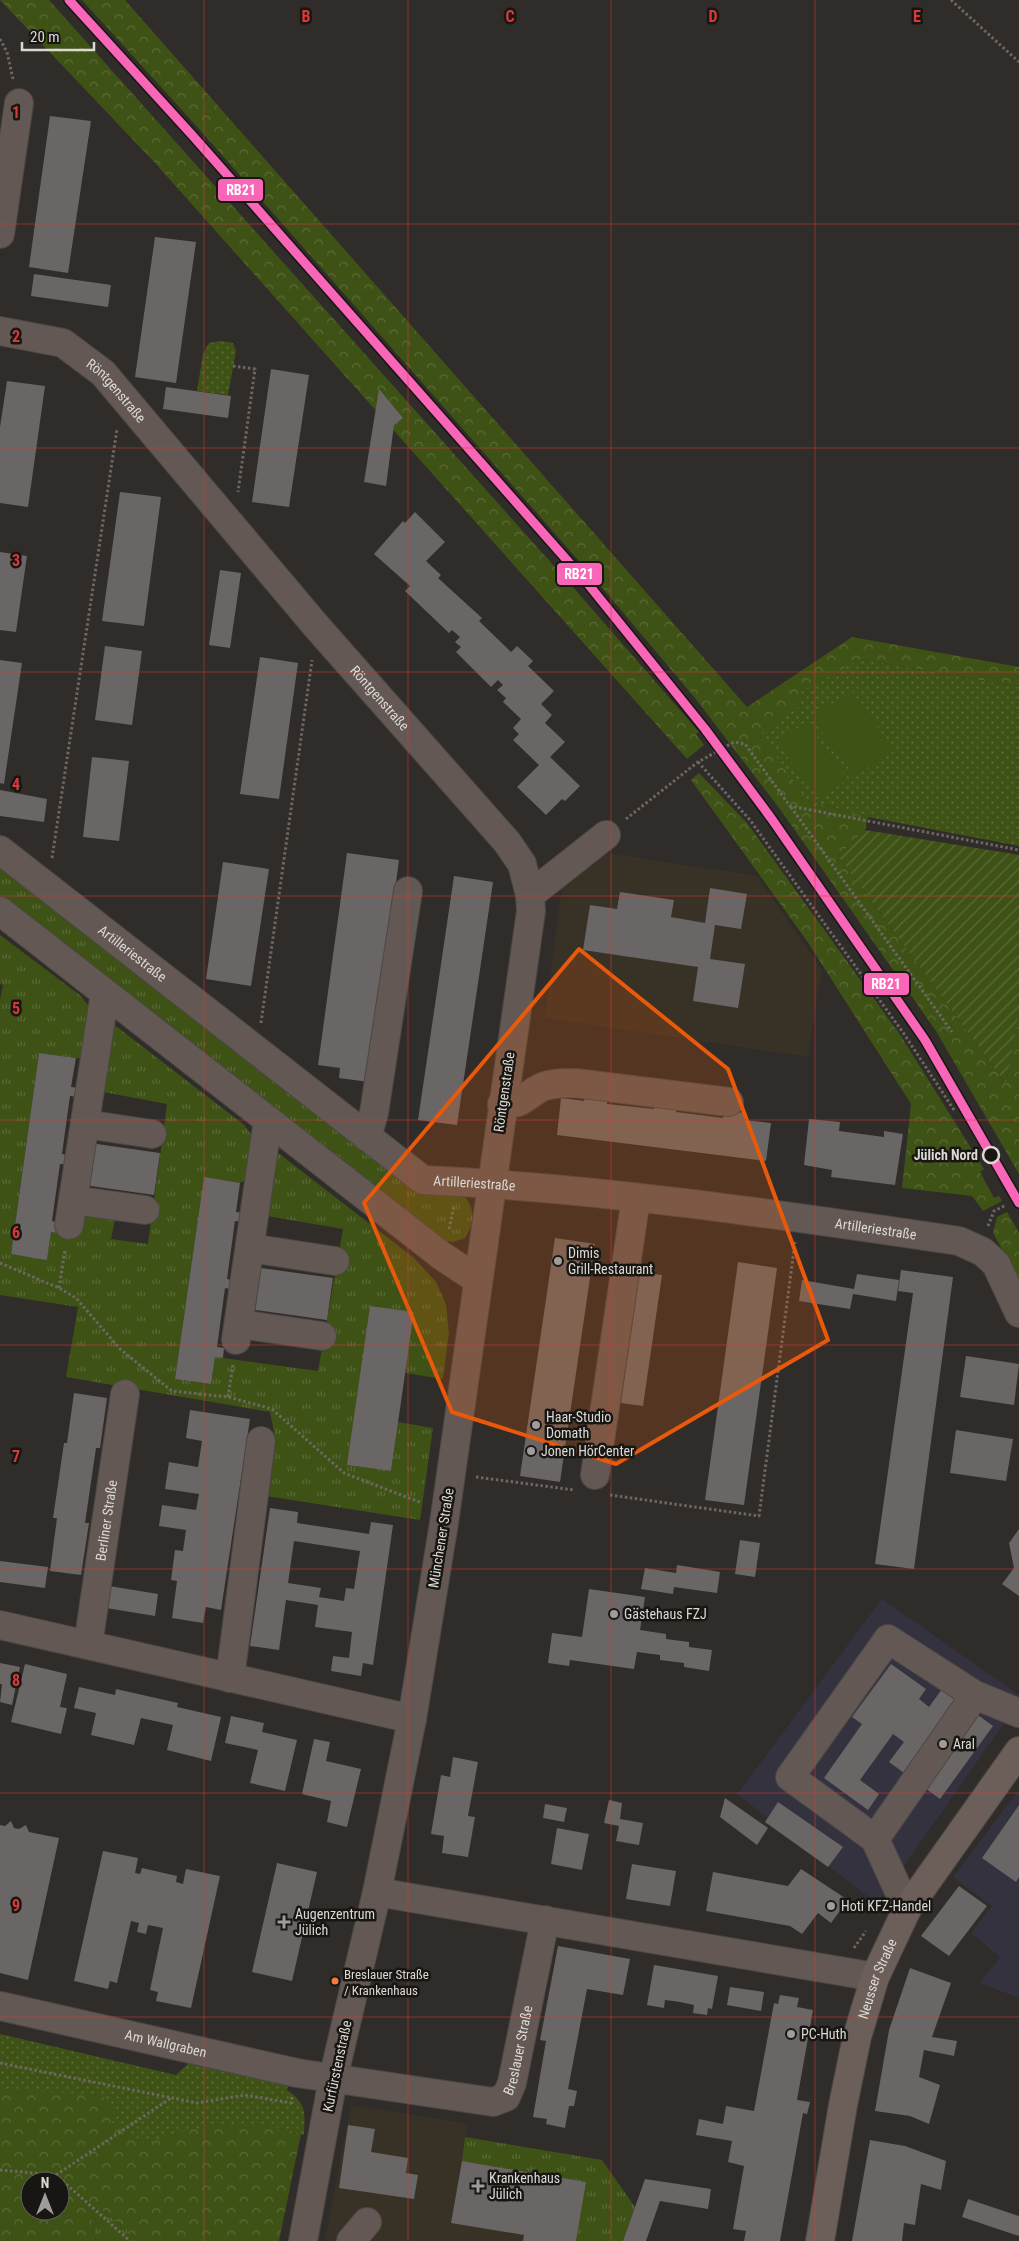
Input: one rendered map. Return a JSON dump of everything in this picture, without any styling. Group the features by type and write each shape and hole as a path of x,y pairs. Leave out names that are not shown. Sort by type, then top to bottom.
{"main road":[{"name":"Neusser Straße","path":"820,2241 845,2095 857,2038 875,1977 907,1909 1019,1751"}],"street":[{"path":"0,234 19,103"},
{"name":"Röntgenstraße","path":"0,331 63,343 103,373 317,627 508,842 522,864 530,895 527,940 491,1182"},
{"path":"530,895 606,835"},
{"name":"Artilleriestraße","path":"0,850 423,1180 491,1182 636,1198 798,1218 959,1241 983,1252 996,1264 1019,1313"},
{"path":"367,1137 374,1113 408,891"},
{"path":"0,912 442,1256 478,1280"},
{"path":"105,994 71,1212 145,1210"},
{"path":"502,1104 514,1104 540,1088 552,1084 575,1083 729,1102"},
{"path":"268,1120 238,1332 322,1336"},
{"path":"84,1124 152,1134"},
{"name":"Münchener Straße","path":"376,1892 412,1719 446,1513 491,1182"},
{"path":"593,1487 636,1198"},
{"path":"250,1248 335,1261"},
{"name":"Berliner Straße","path":"88,1645 125,1394"},
{"path":"230,1678 261,1441"},
{"path":"0,1625 412,1719"},
{"path":"907,1909 875,1839 790,1777 888,1639 975,1695 1019,1713"},
{"path":"875,1839 975,1695"},
{"path":"376,1892 875,1977"},
{"name":"Kurfürstenstraße","path":"303,2241 333,2079 376,1892"},
{"name":"Breslauer Straße","path":"333,2079 493,2102 506,2097 512,2083 545,1920"},
{"name":"Am Wallgraben","path":"0,2006 297,2073 333,2079"}],"path":[{"path":"951,0 1019,62"},
{"path":"0,40 7,52 19,103"},
{"path":"224,516 237,497 256,370 233,366"},
{"path":"49,888 56,822 122,394"},
{"path":"258,1051 317,627"},
{"path":"606,835 698,762 734,742 745,744 952,1032"},
{"path":"698,762 750,820 904,1034 954,1110"},
{"path":"790,806 1019,850"},
{"path":"442,1256 460,1181"},
{"path":"991,1216 994,1211 1006,1206"},
{"path":"59,1288 71,1212"},
{"path":"451,1473 593,1487 759,1516 798,1218"},
{"path":"0,1263 59,1288 76,1298 120,1349 172,1391 228,1397 272,1409 344,1473 446,1513"},
{"path":"228,1397 238,1332"},
{"path":"0,2063 198,2103 245,2095 291,2103 297,2073"},
{"path":"62,2171 172,2097"},
{"path":"0,2170 20,2172"},
{"path":"70,2187 130,2241"}],"highlighted area":[{"path":"579,949 728,1069 828,1340 616,1464 452,1412 364,1203"}],"shaded area":[{"path":"600,852 757,876 822,970 808,1057 545,1018 562,886"},
{"path":"882,1599 1019,1695 1019,1702 877,1904 737,1794"},
{"path":"1019,1790 1019,1998 980,1983 1000,1957 971,1933 992,1906 953,1877"},
{"name":"Krankenhaus Jülich","path":"351,2105 468,2124 465,2137 602,2160 623,2241 325,2241"}],"green space":[{"path":"0,0 49,0 579,594 699,732 696,734 704,745 687,759 155,163"},
{"path":"82,0 125,0 747,707 852,637 1019,667 1019,687 860,659 807,800 868,817 865,830 838,856 1006,1084 1019,1013 1019,1174 936,1031 782,812 695,698 594,578 200,130"},
{"path":"220,341 233,343 236,351 228,395 197,391 203,354 209,343"},
{"path":"860,659 1019,687 1019,846 868,817 807,800 761,734 799,707 799,693"},
{"path":"851,690 893,749 855,777 812,718"},
{"path":"806,722 848,779 820,800 777,743"},
{"path":"699,773 747,823 901,1036 984,1169 980,1172 994,1198 999,1196 1002,1201 983,1211 972,1196 902,1188 911,1104 807,941 691,780"},
{"path":"865,830 1019,855 1019,1013 1006,1084 838,856"},
{"path":"0,868 405,1182 464,1196 472,1211 472,1222 465,1238 453,1242 438,1239 0,899"},
{"path":"0,935 81,996 91,1009 84,1059 39,1053 11,1254 47,1259 51,1232 71,1235 74,1213 115,1219 111,1239 148,1244 167,1104 98,1091 108,1020 243,1124 260,1145 254,1174 240,1183 204,1178 175,1379 211,1384 215,1357 318,1371 343,1229 261,1215 277,1152 414,1258 436,1282 446,1304 449,1333 443,1379 405,1373 414,1313 370,1306 348,1465 391,1471 398,1422 433,1428 420,1520 266,1496 276,1442 270,1412 66,1377 78,1307 0,1295 0,1000 3,985 0,984"},
{"path":"1007,1212 1019,1233 1019,1281 993,1233 997,1217"},
{"path":"0,2034 176,2075 192,2060 289,2081 287,2090 298,2100 303,2110 305,2121 304,2135 266,2125 249,2123 219,2125 184,2131 156,2140 148,2145 111,2122 115,2107 108,2099 97,2094 0,2090"},
{"path":"0,2065 303,2124 279,2241 142,2241 98,2207 91,2214 96,2241 0,2241"},
{"path":"465,2137 602,2160 635,2207 623,2241 576,2241 585,2182 462,2161"},
{"path":"98,2207 142,2241 96,2241 91,2214"}],"building":[{"path":"50,116 91,121 68,273 29,267"},
{"path":"155,237 196,242 176,383 135,377"},
{"path":"34,274 111,285 108,307 31,296"},
{"path":"271,369 309,375 289,507 252,502"},
{"path":"7,381 45,386 28,507 0,503 0,427"},
{"path":"166,387 231,396 228,418 163,409"},
{"path":"379,389 403,418 394,425 386,486 364,482"},
{"path":"120,492 161,497 144,626 102,621"},
{"path":"415,512 445,542 426,561 441,575 438,578 482,618 479,621 511,652 517,646 533,661 528,666 554,691 541,704 552,715 545,723 565,742 550,757 580,786 565,801 562,799 546,815 517,787 539,765 513,740 519,734 513,728 521,719 503,702 506,698 497,690 503,685 498,680 491,687 456,652 461,647 455,642 460,637 452,630 449,633 405,591 410,586 374,554 403,521 405,523"},
{"path":"0,552 27,556 16,632 0,630"},
{"path":"220,570 241,573 230,648 209,645"},
{"path":"105,646 142,651 132,725 95,720"},
{"path":"260,657 298,663 279,799 240,794"},
{"path":"0,660 22,663 4,784 0,783"},
{"path":"92,757 129,761 119,841 83,837"},
{"path":"0,790 47,799 44,822 0,816"},
{"path":"347,853 399,860 369,1082 339,1078 340,1068 318,1065"},
{"path":"223,862 269,869 251,986 206,979"},
{"path":"454,876 493,882 457,1125 418,1120"},
{"path":"710,888 747,894 741,929 715,925 710,959 745,964 738,1008 693,1001 698,967 583,950 590,905 617,909 620,892 674,900 671,917 705,923"},
{"path":"39,1053 76,1058 71,1087 80,1088 79,1097 70,1096 62,1154 70,1155 69,1165 60,1164 52,1221 60,1223 58,1233 51,1232 47,1260 11,1254"},
{"path":"586,1093 608,1096 607,1104 654,1109 655,1102 676,1104 676,1112 723,1118 725,1110 745,1113 745,1120 771,1123 766,1161 557,1135 561,1098 584,1101"},
{"path":"809,1119 840,1122 839,1131 884,1137 884,1131 903,1134 895,1185 831,1177 832,1170 804,1165"},
{"path":"90,1143 160,1153 154,1195 84,1185"},
{"path":"204,1177 240,1183 236,1212 245,1213 243,1222 235,1221 227,1279 235,1280 233,1290 225,1288 217,1347 224,1348 223,1358 215,1357 211,1384 175,1379"},
{"path":"555,1238 595,1244 560,1482 520,1476"},
{"path":"738,1262 777,1268 744,1505 705,1500"},
{"path":"254,1267 333,1278 327,1320 248,1309"},
{"path":"901,1270 953,1277 914,1569 875,1564 913,1293 898,1291"},
{"path":"640,1272 662,1275 643,1406 621,1403"},
{"path":"857,1274 899,1280 896,1301 853,1294 850,1309 799,1301 802,1280 854,1289"},
{"path":"370,1306 414,1312 391,1471 347,1465"},
{"path":"966,1356 1019,1364 1014,1405 960,1397"},
{"path":"74,1393 107,1398 100,1448 96,1448 85,1523 89,1523 81,1575 50,1571 57,1518 53,1518 64,1443 67,1443"},
{"path":"190,1410 250,1419 221,1610 206,1607 203,1623 172,1618 177,1581 171,1580 175,1550 183,1551 186,1530 159,1526 162,1505 196,1510 199,1494 165,1489 169,1462 198,1467 202,1441 186,1438"},
{"path":"956,1430 1013,1439 1006,1481 950,1473"},
{"path":"270,1508 298,1512 297,1523 369,1534 371,1522 393,1525 373,1665 363,1663 361,1676 331,1671 333,1656 349,1658 352,1632 315,1627 318,1605 286,1600 279,1650 250,1646","holes":["294,1541 360,1551 354,1589 346,1588 344,1601 319,1597 321,1588 288,1583"]},
{"path":"1019,1529 1019,1596 1002,1584 1014,1568 1009,1543"},
{"path":"740,1540 760,1543 755,1577 735,1574"},
{"path":"0,1561 48,1567 45,1588 0,1582"},
{"path":"677,1565 720,1572 717,1593 674,1587 673,1594 641,1589 645,1568 676,1573"},
{"path":"103,1585 158,1594 155,1616 100,1607"},
{"name":"Gästehaus FZJ","path":"589,1589 645,1597 640,1630 666,1634 666,1639 689,1642 689,1647 712,1650 709,1671 684,1667 684,1663 660,1660 660,1655 637,1652 634,1669 570,1660 569,1666 548,1663 552,1633 582,1637"},
{"path":"0,1663 20,1667 12,1705 0,1702 2,1684 0,1684"},
{"path":"25,1664 67,1674 60,1707 67,1708 61,1734 11,1722"},
{"path":"891,1664 926,1689 919,1699 929,1707 942,1689 993,1726 940,1799 889,1762 904,1742 893,1734 860,1780 879,1794 868,1810 824,1778 862,1724 852,1717"},
{"path":"79,1687 115,1695 116,1689 178,1703 177,1707 221,1717 211,1761 167,1750 173,1725 141,1718 134,1745 91,1735 96,1713 74,1708"},
{"path":"231,1716 264,1723 262,1732 297,1740 285,1791 250,1783 258,1750 225,1743"},
{"path":"314,1739 330,1742 326,1761 361,1769 347,1827 327,1822 331,1801 302,1794"},
{"path":"453,1757 478,1762 468,1816 475,1817 468,1857 442,1853 444,1836 431,1834 441,1775 450,1777"},
{"path":"725,1798 768,1828 757,1845 720,1817"},
{"path":"609,1800 622,1803 620,1819 643,1823 639,1845 616,1841 619,1826 604,1823"},
{"path":"778,1802 843,1847 828,1867 765,1822"},
{"path":"545,1804 567,1808 564,1822 543,1818"},
{"path":"1019,1805 1019,1877 1016,1882 982,1858"},
{"path":"11,1821 14,1828 19,1829 26,1825 29,1832 59,1838 28,1980 0,1973 0,1825 5,1826"},
{"path":"557,1828 589,1834 582,1870 551,1864"},
{"path":"103,1851 138,1858 135,1873 140,1874 142,1868 177,1876 176,1882 183,1884 186,1869 220,1876 191,2008 156,2001 158,1992 150,1990 163,1928 148,1925 146,1934 137,1932 139,1923 131,1921 117,1983 110,1981 108,1989 74,1981"},
{"name":"Augenzentrum Jülich","path":"277,1863 317,1872 292,1981 252,1972"},
{"path":"632,1864 676,1871 670,1906 626,1899"},
{"path":"801,1869 848,1900 831,1923 818,1913 802,1934 790,1926 706,1911 713,1872 788,1886"},
{"path":"959,1886 987,1906 949,1956 921,1936"},
{"path":"558,1946 630,1959 623,1995 587,1989 568,2089 577,2091 574,2106 569,2106 565,2128 546,2124 547,2119 533,2117 546,2041 540,2040"},
{"path":"654,1965 718,1976 712,2009 708,2008 707,2015 693,2013 694,2005 680,2002 665,2000 664,2008 647,2005"},
{"path":"910,1968 951,1983 932,2037 957,2041 954,2056 924,2050 919,2077 940,2085 929,2124 910,2116 875,2111 889,2030"},
{"path":"730,1987 764,1992 761,2011 727,2005"},
{"path":"780,1995 799,1998 797,2007 813,2010 797,2100 810,2102 807,2114 803,2113 780,2241 744,2241 746,2231 733,2229 744,2166 728,2162 732,2141 696,2135 699,2119 723,2124 726,2106 754,2111 774,2003 778,2004"},
{"path":"348,2125 375,2129 371,2152 408,2158 406,2173 418,2175 414,2199 339,2188"},
{"path":"870,2140 905,2146 946,2161 941,2190 921,2184 915,2225 904,2223 902,2241 852,2241"},
{"path":"462,2161 586,2182 576,2241 523,2241 524,2235 451,2223"},
{"path":"645,2179 711,2189 708,2209 660,2201 646,2241 623,2241"},
{"path":"968,2199 1019,2216 1019,2236 962,2217"}],"transit line":[{"name":"RB21","path":"69,0 192,135 588,584 705,729 771,818 925,1040 1019,1203"}],"place":[{"name":"Jülich Nord","path":"991,1155"},
{"name":"Dimis Grill-Restaurant","path":"558,1261"},
{"name":"Haar-Studio Domath","path":"536,1425"},
{"name":"Jonen HörCenter","path":"531,1451"},
{"name":"Gästehaus FZJ","path":"614,1614"},
{"name":"Aral","path":"943,1744"},
{"name":"Hoti KFZ-Handel","path":"831,1906"},
{"name":"Augenzentrum Jülich","path":"284,1922"},
{"name":"Breslauer Straße / Krankenhaus","path":"335,1981"},
{"name":"PC-Huth","path":"791,2034"},
{"name":"Krankenhaus Jülich","path":"478,2186"}]}
